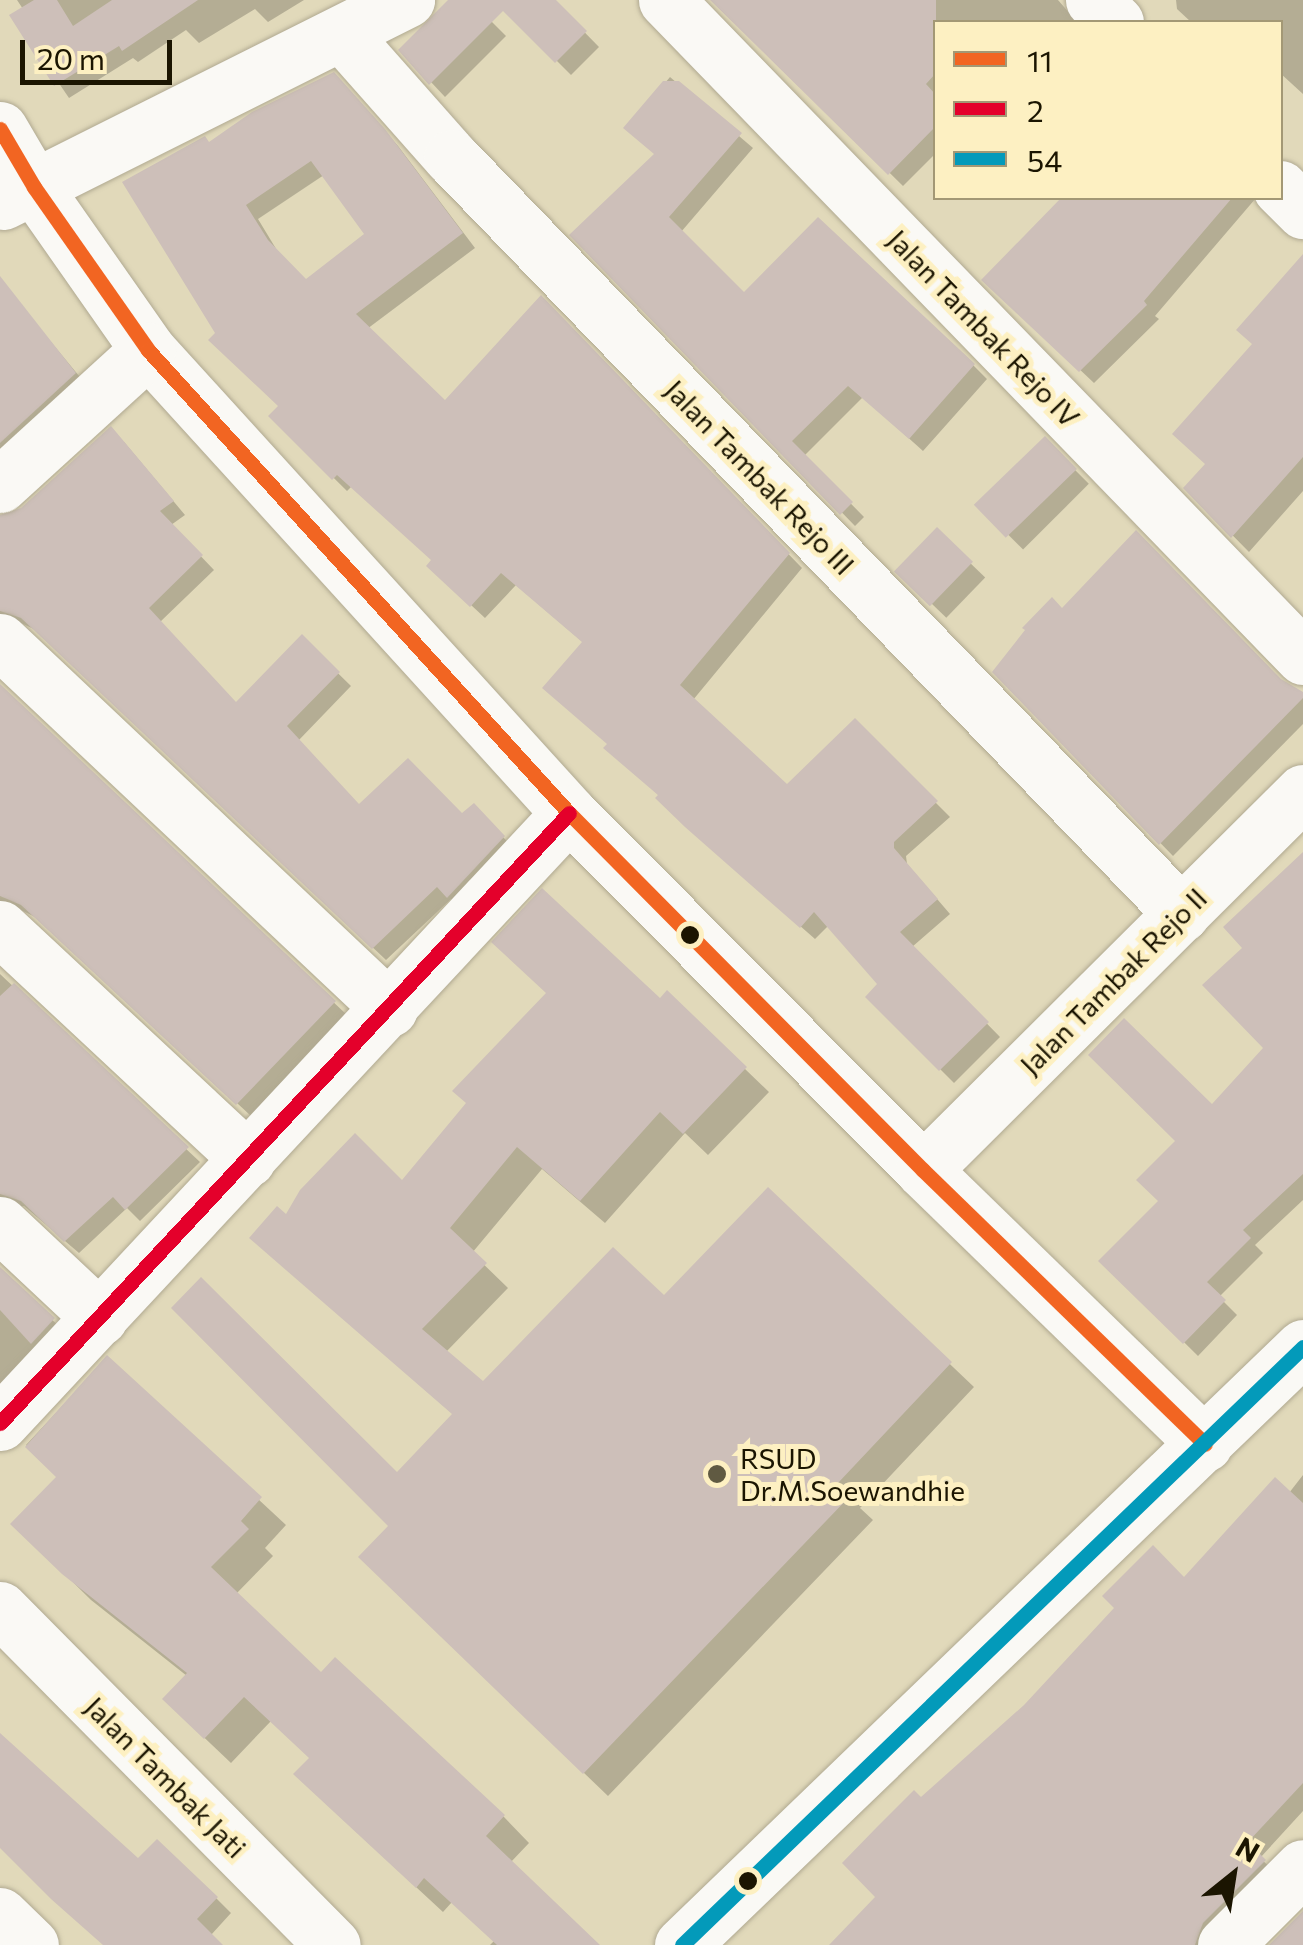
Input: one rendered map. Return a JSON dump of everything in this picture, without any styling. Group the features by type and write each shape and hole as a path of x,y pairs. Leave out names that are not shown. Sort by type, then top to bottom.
{"street":[{"path":"17,195 343,36 407,0"},
{"name":"Jalan Tambak Rejo IV","path":"666,0 1303,656"},
{"path":"1093,0 1114,20"},
{"name":"Jalan Tambak Rejo III","path":"343,36 451,158 1182,914"},
{"path":"0,128 17,195 148,350 569,813 923,1170 1205,1444"},
{"path":"1283,191 1303,211"},
{"path":"0,485 148,350"},
{"path":"0,641 390,1009"},
{"name":"Jalan Tambak Rejo II","path":"923,1170 1303,792"},
{"path":"0,1423 569,813"},
{"path":"0,928 248,1159"},
{"path":"0,1224 100,1318"},
{"path":"682,1945 1303,1347"},
{"name":"Jalan Tambak Jati","path":"0,1609 332,1945"},
{"path":"1225,1945 1294,1894"},
{"path":"0,1914 30,1945"}],"building":[{"path":"34,0 57,0 73,26 112,0 198,0 122,51 119,46 54,86 9,15"},
{"path":"448,0 556,0 587,31 555,63 503,11 429,85 398,50"},
{"path":"710,0 936,0 933,76 926,84 933,92 933,129 888,175"},
{"path":"334,72 385,129 463,233 356,314 445,400 541,295 790,553 680,685 787,784 855,718 938,801 894,842 894,848 938,899 900,932 989,1022 939,1071 865,997 877,984 814,912 800,928 685,827 655,798 658,795 603,748 607,744 542,688 582,642 501,573 470,607 426,566 431,560 337,475 332,480 268,416 278,406 208,340 215,333 122,182 205,136 209,142 252,112","holes":["311,161 364,234 306,279 268,240 246,205"]},
{"path":"663,81 679,81 742,133 669,217 744,292 818,217 975,364 909,439 848,386 792,441 853,502 840,515 569,235 654,154 623,128"},
{"path":"1059,200 1230,200 1144,301 1147,305 1079,372 981,280"},
{"path":"1303,254 1303,457 1231,538 1183,488 1205,464 1172,434 1252,344 1236,330"},
{"path":"0,276 76,373 0,443"},
{"path":"111,426 174,501 160,511 203,555 149,608 236,702 302,634 340,672 287,726 359,804 408,758 462,813 474,803 505,836 447,898 437,887 372,949 21,618 0,611 0,515 21,508"},
{"path":"1045,436 1077,469 1006,538 974,505"},
{"path":"937,527 973,562 930,606 894,572"},
{"path":"1136,530 1281,679 1303,692 1303,698 1159,845 992,672 1025,630 1022,628 1052,597 1062,608"},
{"path":"0,684 336,1001 236,1105 21,905 0,896"},
{"path":"1303,852 1303,1174 1243,1230 1251,1238 1207,1282 1226,1300 1183,1344 1098,1261 1158,1201 1136,1180 1175,1141 1088,1055 1124,1018 1212,1104 1263,1048 1202,985 1242,948 1223,927"},
{"path":"542,888 660,998 667,990 747,1067 683,1134 660,1112 580,1201 517,1147 450,1228 487,1263 422,1329 483,1381 613,1247 664,1295 768,1187 952,1362 838,1483 851,1495 583,1774 358,1557 388,1526 171,1308 201,1277 397,1472 452,1414 249,1238 277,1206 286,1214 300,1190 355,1133 402,1180 466,1103 452,1091 546,993 491,942"},
{"path":"14,983 189,1147 125,1210 113,1197 64,1242 21,1201 0,1194 0,996"},
{"path":"0,1267 55,1318 31,1344 0,1310"},
{"path":"107,1355 262,1497 241,1521 249,1529 211,1567 321,1672 335,1657 505,1815 486,1836 600,1945 497,1945 424,1878 416,1888 293,1774 309,1758 244,1697 204,1739 162,1699 187,1673 62,1574 10,1524 56,1477 25,1447"},
{"path":"1275,1477 1303,1503 1303,1783 1248,1842 1266,1860 1203,1923 1195,1945 829,1945 875,1897 842,1863 914,1790 921,1797 1024,1705 1114,1608 1102,1596 1153,1545 1184,1577"},
{"path":"0,1733 138,1858 157,1839 218,1897 197,1919 223,1945 103,1945 51,1899 0,1848"},
{"path":"1303,1911 1303,1945 1269,1945"}],"transit line":[{"name":"11","path":"0,129 34,187 148,350 569,813 923,1170 1205,1444"},
{"name":"2","path":"0,1423 569,813"},
{"name":"54","path":"682,1945 1303,1347"}],"place":[{"name":"RSUD Dr.M.Soewandhie","path":"717,1474"}]}
